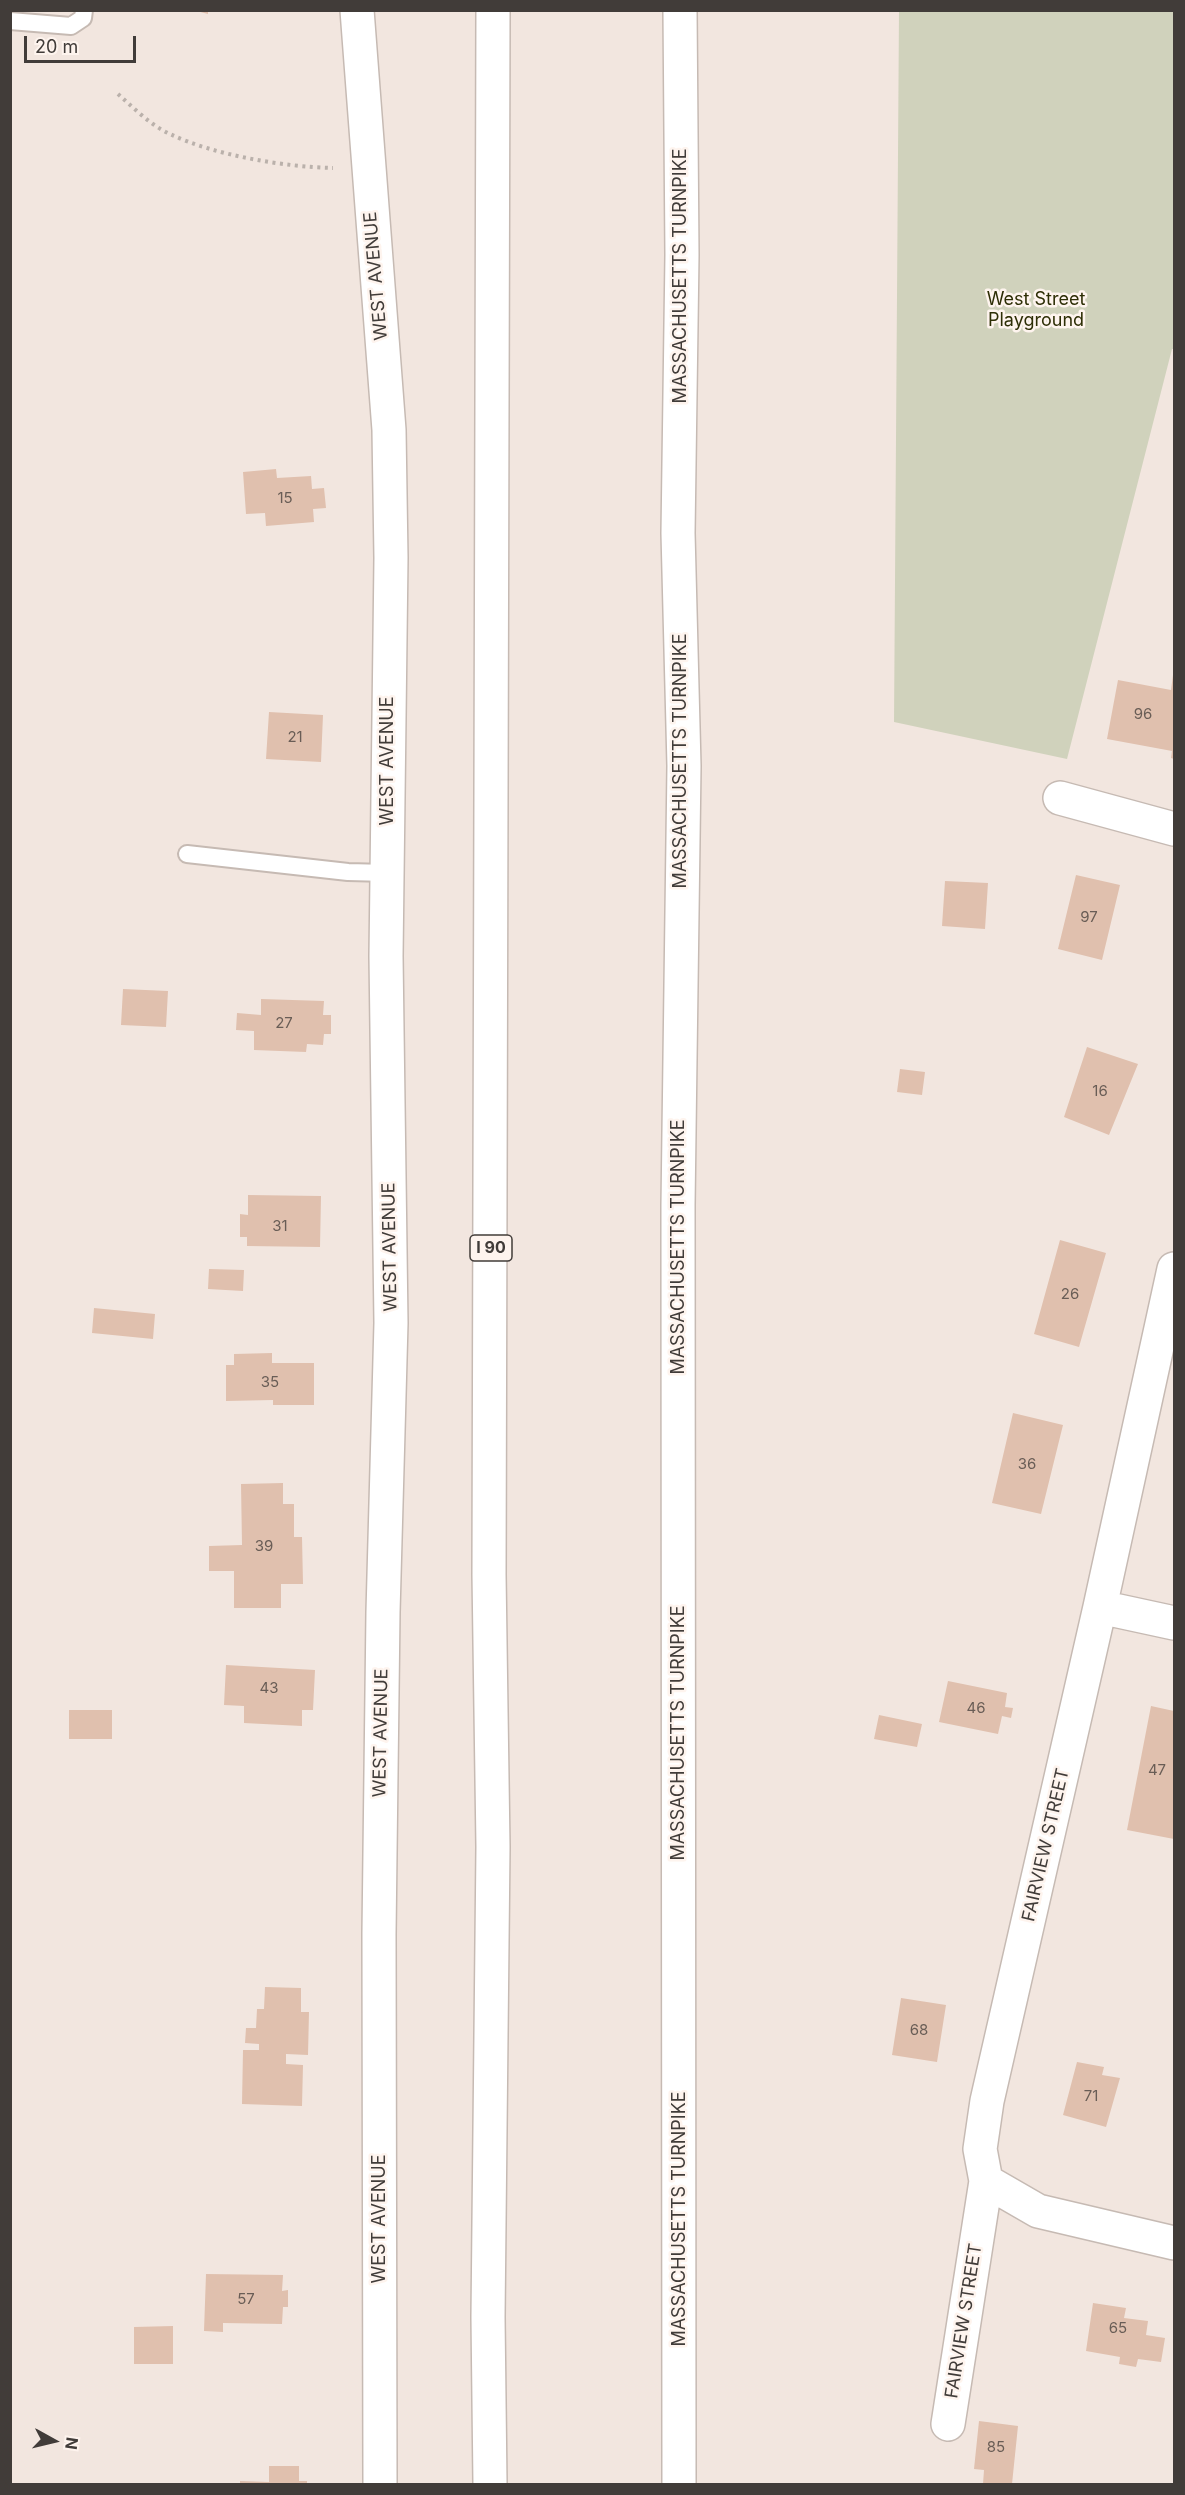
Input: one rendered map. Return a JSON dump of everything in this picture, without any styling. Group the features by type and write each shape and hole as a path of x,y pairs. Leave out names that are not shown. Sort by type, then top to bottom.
{"main road":[{"name":"WEST AVENUE","path":"357,10 367,169 389,430 391,558 387,873 390,1323 378,1934 380,2484"},
{"name":"I 90","path":"490,2484 488,2317 493,1858 489,1562 493,10"},
{"name":"MASSACHUSETTS TURNPIKE","path":"679,2484 678,1205 684,766 678,533 682,255 680,12"},
{"path":"1060,798 1174,830"},
{"name":"FAIRVIEW STREET","path":"948,2424 986,2181 980,2149 987,2101 1100,1607 1174,1269"},
{"path":"1100,1607 1174,1623"},
{"path":"986,2181 1038,2211 1174,2242"}],"lane":[{"path":"10,21 71,26 82,18 84,10"},
{"path":"187,854 348,872 387,873"}],"path":[{"path":"118,94 151,122 187,141 290,165 367,169"}],"green space":[{"name":"West Street Playground","path":"899,11 1174,11 1174,349 1172,349 1067,759 894,722"}],"building":[{"path":"193,10 208,10 208,14"},
{"path":"276,469 277,478 311,476 312,489 324,488 326,508 313,509 314,522 266,526 265,513 246,514 243,472"},
{"path":"1173,675 1174,759 1171,758 1172,751 1107,739 1118,680 1171,690"},
{"path":"269,712 323,715 321,762 266,759"},
{"path":"1076,875 1120,885 1102,960 1058,949"},
{"path":"945,881 988,883 985,929 942,926"},
{"path":"123,989 168,991 166,1027 121,1025"},
{"path":"261,999 324,1001 323,1015 331,1015 331,1034 324,1034 323,1045 307,1044 306,1052 254,1050 254,1031 236,1030 237,1013 261,1015"},
{"path":"1087,1047 1138,1064 1109,1135 1064,1117"},
{"path":"900,1069 925,1072 922,1095 897,1092"},
{"path":"248,1195 321,1196 320,1247 247,1246 247,1237 240,1237 240,1214 248,1215"},
{"path":"1060,1240 1106,1253 1079,1347 1034,1334"},
{"path":"209,1269 244,1270 243,1291 208,1289"},
{"path":"94,1308 155,1314 153,1339 92,1333"},
{"path":"272,1353 272,1363 314,1363 314,1405 273,1405 273,1400 226,1401 226,1365 234,1365 234,1354"},
{"path":"1013,1413 1063,1425 1041,1514 992,1503"},
{"path":"283,1483 283,1504 294,1504 294,1537 302,1537 303,1584 281,1584 281,1608 234,1608 234,1571 209,1571 209,1546 242,1545 241,1484"},
{"path":"226,1665 315,1670 313,1710 302,1710 302,1726 244,1723 244,1706 224,1705"},
{"path":"948,1681 1007,1693 1005,1707 1013,1708 1011,1718 1002,1716 998,1734 939,1722"},
{"path":"1151,1706 1174,1711 1174,1839 1127,1830"},
{"path":"69,1710 112,1710 112,1739 69,1739"},
{"path":"879,1715 922,1724 917,1747 874,1739"},
{"path":"265,1987 301,1988 301,2012 309,2012 308,2055 286,2054 286,2064 303,2065 302,2106 242,2104 243,2050 259,2050 259,2044 245,2043 246,2028 256,2028 257,2009 264,2009"},
{"path":"901,1998 946,2005 937,2062 892,2055"},
{"path":"1077,2062 1104,2067 1102,2075 1120,2078 1106,2127 1063,2115"},
{"path":"206,2274 283,2275 282,2291 288,2290 288,2307 283,2307 282,2324 223,2323 223,2332 204,2331"},
{"path":"1093,2303 1126,2308 1124,2318 1148,2321 1146,2335 1165,2338 1161,2362 1138,2359 1136,2367 1119,2364 1120,2357 1086,2351"},
{"path":"173,2326 173,2364 134,2364 134,2327"},
{"path":"979,2421 1018,2426 1012,2484 983,2484 984,2470 974,2469"},
{"path":"269,2466 299,2466 299,2481 307,2481 307,2484 240,2484 240,2481 269,2482"}]}
